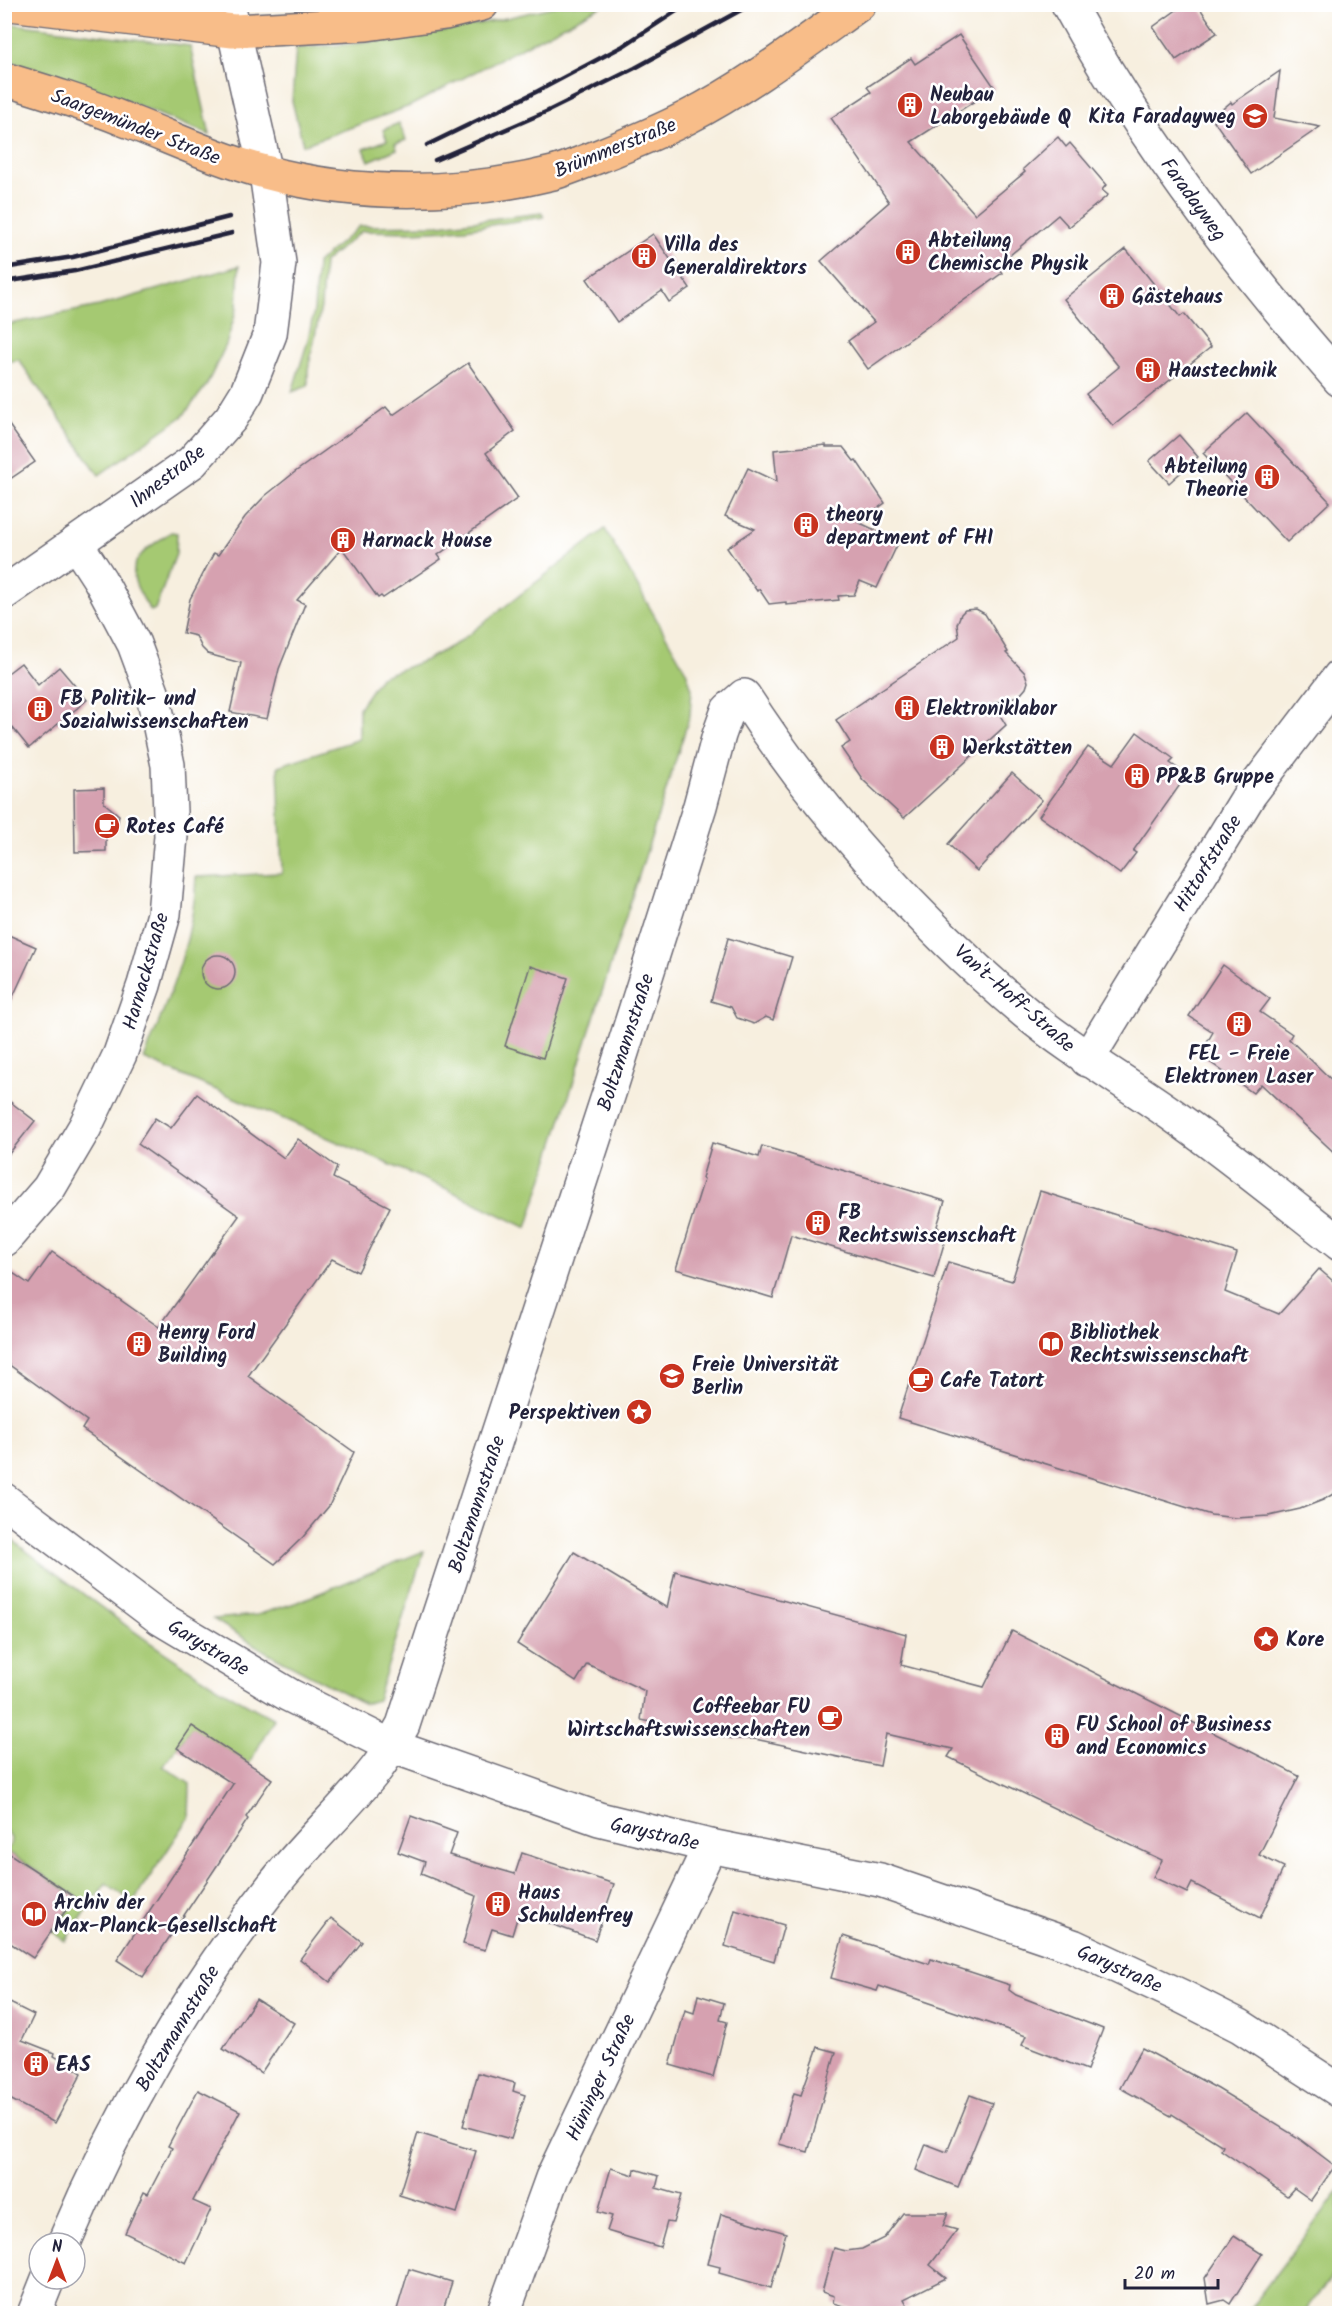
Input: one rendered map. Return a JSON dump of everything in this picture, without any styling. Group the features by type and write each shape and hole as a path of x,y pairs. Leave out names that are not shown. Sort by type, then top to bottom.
{"main road":[{"path":"10,4 367,24 482,4"},
{"name":"Brümmerstraße","path":"266,173 322,184 393,190 490,184 555,173 635,142 695,113 746,83 860,4"},
{"name":"Saargemünder Straße","path":"4,79 54,93 213,156 266,173"}],"street":[{"name":"Faradayweg","path":"1068,4 1131,112 1213,228 1340,380"},
{"name":"Ihnestraße","path":"4,593 192,462 225,425 247,392 270,334 279,263 266,173 231,18"},
{"name":"Harnackstraße","path":"4,1240 50,1188 85,1127 120,1054 144,985 164,914 171,836 168,765 153,695 134,644 100,580 76,543"},
{"name":"Hittorfstraße","path":"1087,1060 1250,794 1340,676"},
{"name":"Van't-Hoff-Straße","path":"744,696 813,790 897,892 1026,1013 1087,1060 1171,1114 1340,1244"},
{"name":"Boltzmannstraße","path":"69,2231 88,2186 156,2061 208,1972 273,1885 378,1766 403,1725 500,1431 700,806 719,735 728,710 744,696"},
{"name":"Garystraße","path":"4,1500 160,1618 289,1695 391,1746 599,1819 710,1846 880,1880 1073,1946 1240,2026 1340,2091"},
{"name":"Hüninger Straße","path":"503,2313 552,2178 710,1846"},
{"path":"34,2313 43,2291"}],"green space":[{"path":"559,5 603,5 410,106 303,145 292,101 296,48 363,43 429,34"},
{"path":"5,23 190,46 210,135 94,88 5,60"},
{"path":"399,123 406,140 395,144 397,149 369,161 364,149 387,140 383,130"},
{"path":"542,213 544,217 465,229 413,232 362,231 324,262 321,307 308,370 308,386 292,392 308,340 314,310 317,263 360,226 439,225"},
{"path":"239,266 237,308 226,345 206,386 183,416 99,475 19,360 5,362 5,325 99,306"},
{"path":"605,529 686,671 692,689 690,715 527,1228 447,1189 144,1059 185,947 196,877 282,873 278,766 359,739 359,708 380,677 426,660 459,642"},
{"path":"171,532 177,533 176,554 155,609 151,611 135,580 136,562 147,549"},
{"path":"4,1534 169,1655 203,1678 274,1719 249,1764 192,1727 163,1766 190,1784 189,1818 133,1902 106,1883 65,1941 52,1931 77,1897 5,1850 10,1846 11,1838 4,1829"},
{"path":"424,1551 377,1700 365,1704 268,1653 213,1619 257,1615 295,1603"},
{"path":"1339,2191 1339,2267 1304,2313 1246,2313"}],"building":[{"path":"1185,4 1197,4 1217,33 1176,60 1153,27"},
{"name":"Abteilung Chemische Physik","path":"959,35 995,88 911,142 975,214 1025,172 1023,169 1058,137 1066,147 1070,143 1106,185 1102,190 1108,195 1069,227 1058,215 997,266 1002,273 868,369 848,341 874,322 821,261 889,202 831,118 871,92 867,87 911,58 915,64"},
{"path":"1280,71 1274,118 1320,127 1251,174 1212,118 1231,102 1232,104"},
{"name":"Villa des Generaldirektors","path":"653,234 690,288 669,302 662,291 617,322 587,279"},
{"path":"1126,249 1180,317 1184,314 1211,347 1113,426 1086,394 1119,367 1064,299"},
{"name":"Harnack House","path":"468,363 515,431 486,453 518,498 438,555 441,559 383,598 381,596 378,598 342,548 297,600 305,604 279,669 267,719 230,712 241,663 208,654 196,636 183,633 190,599 214,553 218,555 245,517 265,496 295,472 386,407 393,415"},
{"name":"Abteilung Theorie","path":"1247,413 1330,502 1287,542 1203,453"},
{"path":"4,418 35,462 4,483"},
{"path":"1179,435 1198,457 1169,483 1149,461"},
{"name":"theory department of FHI","path":"826,445 826,447 843,447 854,461 856,460 885,503 858,522 899,541 877,588 860,581 854,595 838,596 839,600 786,605 786,602 769,604 759,589 757,591 727,548 755,529 725,516 748,468 777,482 774,450"},
{"path":"976,609 985,614 1008,652 1006,653 1025,673 1028,682 1026,688 1020,695 993,704 1006,725 904,818 863,780 841,748 850,742 836,720 959,637 957,624 961,614 965,610"},
{"name":"FB Politik- und Sozialwissenschaften","path":"21,663 38,685 59,667 87,700 29,748 4,717 4,676"},
{"path":"1137,732 1174,759 1170,763 1187,775 1133,851 1136,853 1120,874 1039,816 1088,747 1114,764"},
{"path":"1012,773 1042,800 977,871 948,844"},
{"path":"104,788 104,803 119,815 117,827 106,836 106,851 75,852 74,789"},
{"path":"4,933 36,947 4,1016"},
{"path":"728,938 792,957 773,1020 766,1017 754,1024 737,1018 731,1007 711,1001"},
{"path":"218,955 230,960 235,972 230,984 218,989 206,984 201,972 206,960"},
{"name":"FEL - Freie Elektronen Laser","path":"1223,965 1270,999 1260,1012 1292,1034 1289,1039 1340,1088 1340,1158 1261,1084 1253,1093 1200,1055 1213,1032 1189,1016"},
{"path":"530,966 568,978 543,1058 505,1046"},
{"name":"Henry Ford Building","path":"197,1094 284,1158 298,1139 337,1167 333,1178 390,1207 358,1272 332,1259 248,1376 354,1452 329,1506 303,1537 275,1564 82,1429 87,1421 4,1361 4,1267 29,1284 52,1252 159,1327 239,1216 138,1144 155,1118 171,1128"},
{"path":"4,1097 35,1121 4,1160"},
{"name":"FB Rechtswissenschaft","path":"712,1143 759,1157 762,1146 945,1201 937,1226 946,1237 934,1278 791,1235 773,1298 676,1269 704,1179 702,1178"},
{"path":"1040,1191 1237,1253 1225,1292 1279,1314 1319,1269 1340,1287 1340,1490 1300,1509 1269,1516 1236,1518 1211,1515 898,1418 948,1262 1012,1281"},
{"name":"FU School of Business and Economics","path":"574,1552 667,1608 675,1571 906,1634 901,1665 984,1687 1012,1631 1299,1776 1259,1855 1284,1867 1260,1918 1192,1883 1187,1893 1153,1877 1162,1860 948,1757 953,1749 886,1734 880,1766 755,1739 734,1739 641,1720 645,1691 587,1664 576,1682 517,1644"},
{"path":"192,1726 272,1779 143,1977 117,1960 233,1784 177,1748"},
{"path":"411,1816 457,1833 449,1855 515,1874 522,1853 614,1884 595,1940 519,1912 512,1935 492,1929 485,1950 463,1944 476,1896 421,1874 425,1862 398,1852"},
{"name":"Archiv der Max-Planck-Gesellschaft","path":"4,1850 75,1897 33,1958 4,1939"},
{"path":"735,1910 784,1925 774,1961 725,1946"},
{"path":"331,1918 362,1942 330,1982 300,1959"},
{"path":"843,1936 929,1964 931,1959 1010,1985 1009,1990 1016,1995 1103,2029 1087,2070 1022,2045 1026,2036 879,1986 877,1991 831,1978"},
{"path":"698,1995 724,2003 720,2020 727,2022 713,2077 670,2065 685,2010 694,2013"},
{"path":"256,1999 294,2023 261,2073 223,2049"},
{"name":"EAS","path":"4,2000 34,2015 22,2040 55,2053 54,2056 82,2073 55,2123 4,2096"},
{"path":"818,2047 836,2052 808,2152 779,2144 794,2093 801,2095"},
{"path":"1142,2048 1218,2089 1297,2137 1335,2166 1311,2200 1294,2188 1287,2196 1221,2150 1223,2146 1172,2114 1171,2116 1120,2088"},
{"path":"478,2073 515,2083 513,2091 525,2095 511,2139 463,2126"},
{"path":"198,2090 240,2111 193,2201 211,2209 186,2263 125,2233 144,2192 148,2194 172,2148 168,2146"},
{"path":"970,2095 992,2103 958,2187 916,2170 926,2144 947,2152"},
{"path":"418,2133 476,2151 457,2213 399,2195"},
{"path":"611,2168 634,2175 635,2169 659,2176 656,2188 681,2195 673,2223 667,2222 660,2247 607,2231 612,2216 598,2212"},
{"path":"903,2213 948,2213 943,2226 957,2230 930,2265 946,2278 904,2299 909,2308 869,2313 833,2303 834,2296 822,2292 834,2248 846,2251 862,2249 884,2238"},
{"path":"721,2214 786,2233 771,2288 719,2273 720,2267 708,2264"},
{"path":"1234,2236 1262,2254 1230,2304 1224,2300 1209,2304 1205,2278"},
{"path":"409,2269 452,2282 442,2313 396,2313"}],"railway":[{"path":"427,145 538,91 623,46 687,4"},
{"path":"435,160 548,111 635,68 752,4"},
{"path":"4,268 73,257 229,217"},
{"path":"4,282 75,271 232,233"}],"place":[{"name":"Neubau Laborgebäude Q","path":"910,105"},
{"name":"Kita Faradayweg","path":"1255,116"},
{"name":"Abteilung Chemische Physik","path":"908,252"},
{"name":"Villa des Generaldirektors","path":"644,256"},
{"name":"Gästehaus","path":"1112,296"},
{"name":"Haustechnik","path":"1148,370"},
{"name":"Abteilung Theorie","path":"1267,477"},
{"name":"theory department of FHI","path":"806,525"},
{"name":"Harnack House","path":"343,540"},
{"name":"Elektroniklabor","path":"907,708"},
{"name":"FB Politik- und Sozialwissenschaften","path":"40,709"},
{"name":"Werkstätten","path":"942,747"},
{"name":"PP&B Gruppe","path":"1137,776"},
{"name":"Rotes Café","path":"107,826"},
{"name":"FEL - Freie Elektronen Laser","path":"1239,1024"},
{"name":"FB Rechtswissenschaft","path":"818,1223"},
{"name":"Henry Ford Building","path":"139,1344"},
{"name":"Bibliothek Rechtswissenschaft","path":"1051,1344"},
{"name":"Freie Universität Berlin","path":"672,1376"},
{"name":"Cafe Tatort","path":"921,1380"},
{"name":"Perspektiven","path":"639,1412"},
{"name":"Kore","path":"1266,1639"},
{"name":"Coffeebar FU Wirtschaftswissenschaften","path":"830,1718"},
{"name":"FU School of Business and Economics","path":"1057,1736"},
{"name":"Haus Schuldenfrey","path":"498,1904"},
{"name":"Archiv der Max-Planck-Gesellschaft","path":"34,1914"},
{"name":"EAS","path":"36,2064"}]}
